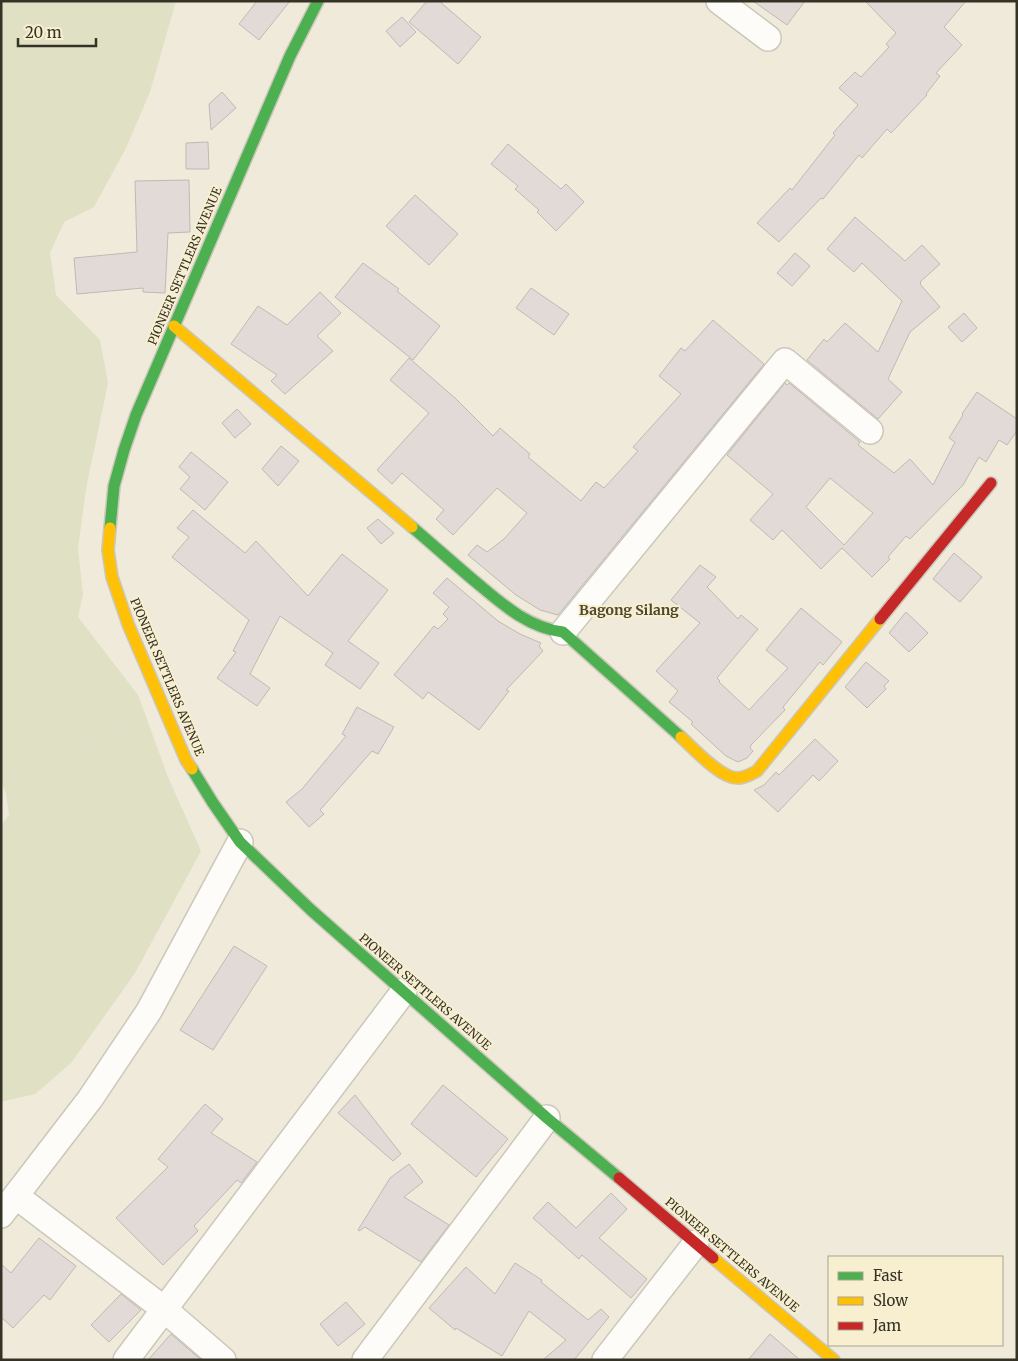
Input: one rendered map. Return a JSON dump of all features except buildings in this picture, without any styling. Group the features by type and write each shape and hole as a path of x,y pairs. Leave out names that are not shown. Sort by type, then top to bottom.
{"street":[{"name":"PIONEER SETTLERS AVENUE","path":"318,1 290,56 136,415 124,450 114,486 108,550 112,577 128,624 186,760 212,803 240,842 311,910 547,1118 834,1360"},
{"path":"719,1 768,38"},
{"path":"174,326 507,608 538,626 552,631 563,632 717,769 732,778 743,778 757,771 991,483"},
{"path":"563,632 785,360 870,431"},
{"path":"223,1360 164,1308 9,1205 90,1099 149,1011 240,842"},
{"path":"126,1360 404,991"},
{"path":"365,1360 547,1118"},
{"path":"605,1360 696,1243"}],"path":[{"path":"1,780 90,745 164,709"}],"green space":[{"path":"1,1 176,1 150,92 126,148 94,207 64,222 50,253 56,295 100,340 108,383 86,489 78,549 83,594 78,617 138,695 168,777 201,851 135,973 71,1063 35,1094 1,1102 1,825 9,815 6,793 1,783"}],"traffic: fast":[{"path":"110,528 114,486 136,415 290,56 318,1"},
{"path":"412,527 513,612 537,625 563,632 681,737"},
{"path":"192,769 240,842 311,910 547,1118 619,1178"}],"traffic: slow":[{"path":"174,326 412,527"},
{"path":"110,528 108,550 112,577 128,624 186,760 192,769"},
{"path":"681,737 724,774 738,778 748,776 757,771 880,619"},
{"path":"713,1258 834,1360"}],"traffic: jam":[{"path":"880,619 991,483"},
{"path":"619,1178 713,1258"}],"district":[{"name":"Bagong Silang","path":"629,610"}]}
